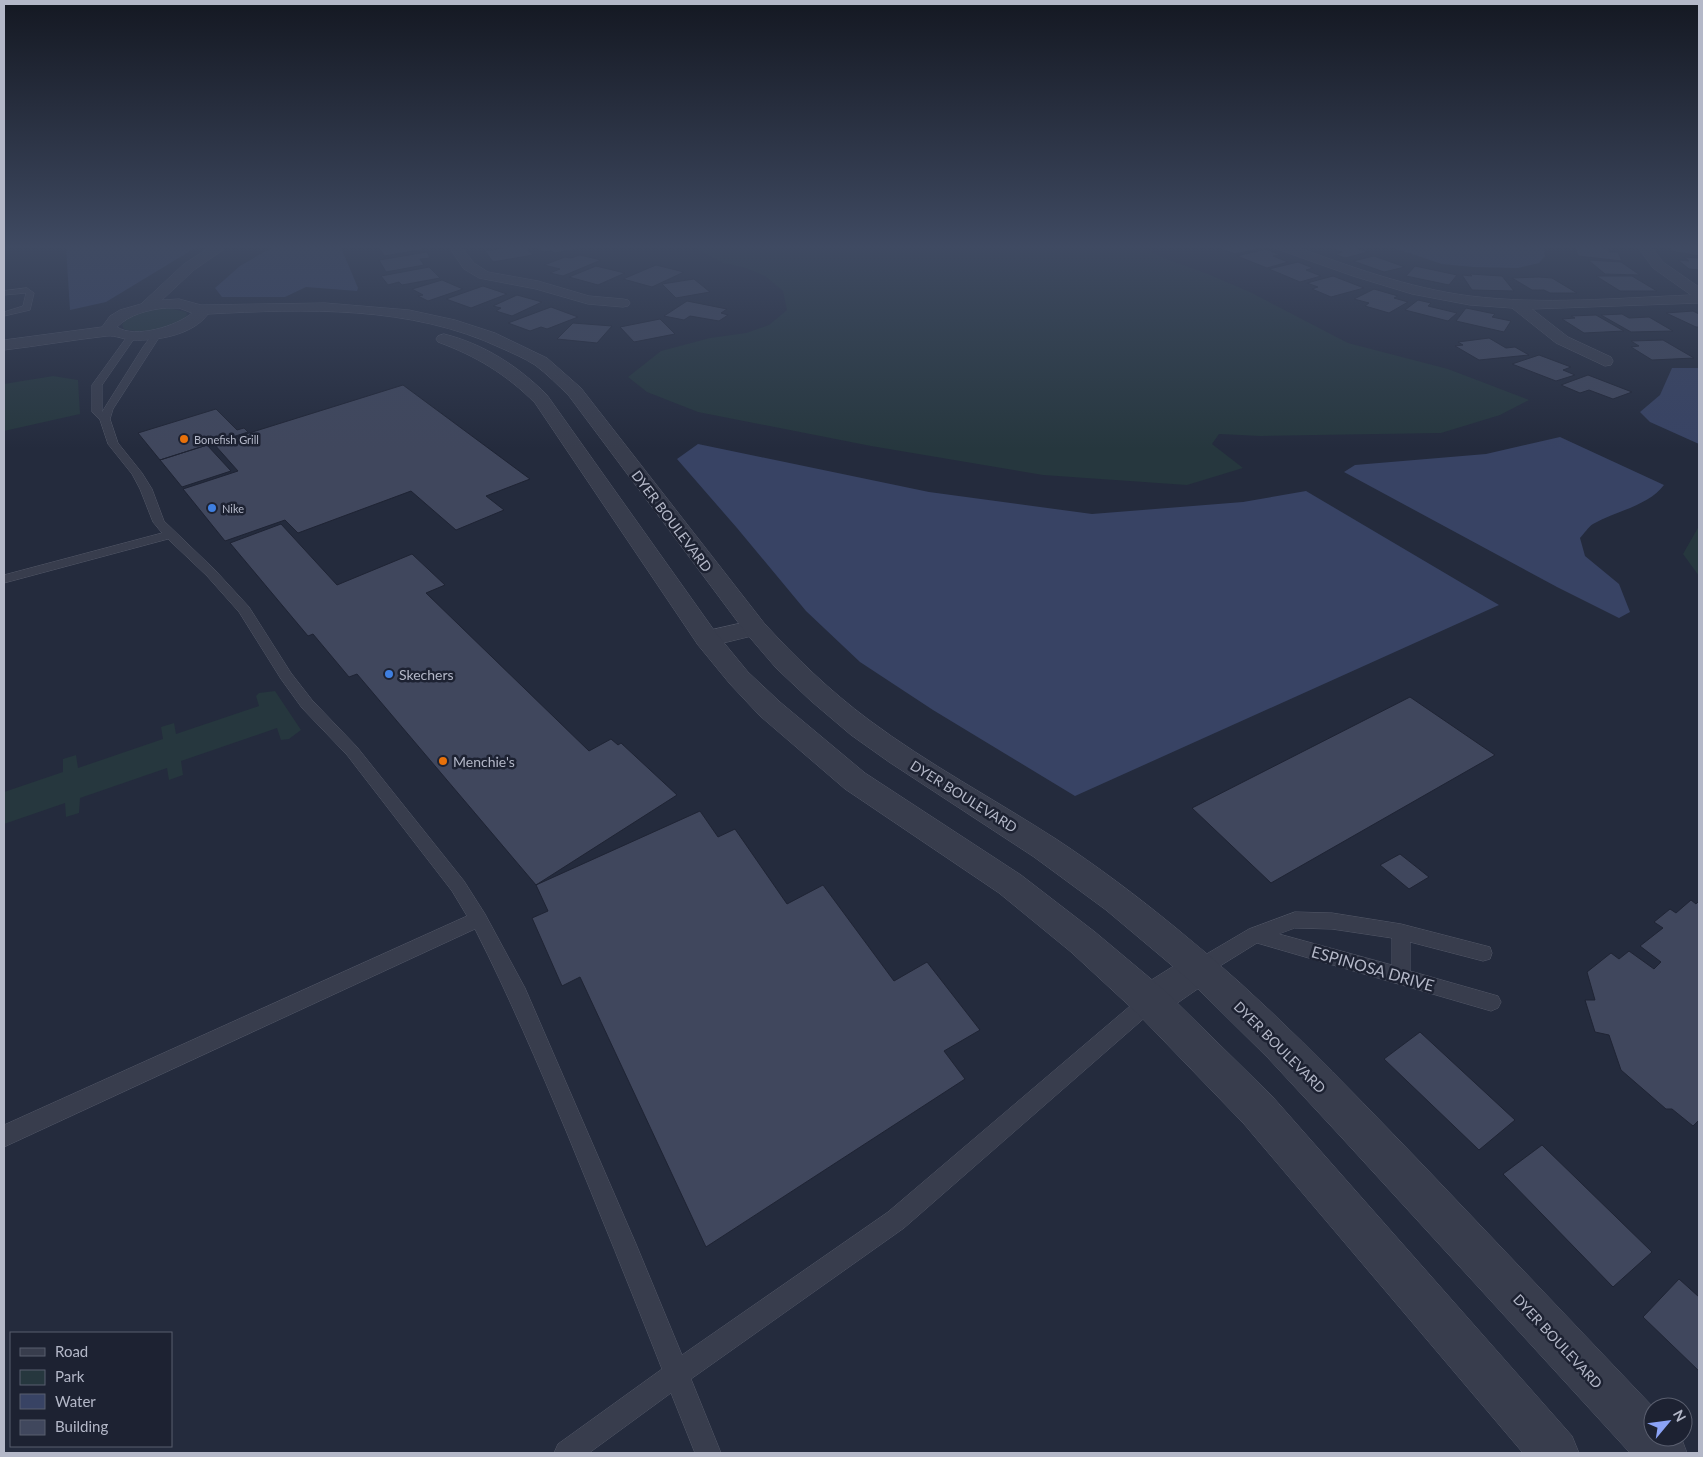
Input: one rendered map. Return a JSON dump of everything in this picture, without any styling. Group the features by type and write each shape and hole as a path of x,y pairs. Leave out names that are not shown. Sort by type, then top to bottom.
{"street":[{"path":"4,334 120,316 129,313"},
{"path":"4,345 111,331 132,336 180,313 225,319 327,318 381,324 425,333 469,348 500,364 521,378 541,399 707,640 739,678 770,709 834,765 1010,884 1083,942 1150,1001 1258,1110 1555,1453"},
{"name":"DYER BOULEVARD","path":"394,313 448,323 488,335 529,354 556,373 575,392 755,628 784,662 820,695 861,728 899,755 1045,848 1118,900 1200,968 1282,1046 1663,1453"},
{"path":"1527,313 1562,340 1605,361"},
{"path":"111,331 108,326 120,316"},
{"path":"707,640 755,628"},
{"path":"1150,1001 1200,968"}],"lane":[{"path":"105,419 108,409 147,346 180,313"},
{"path":"132,336 96,385 97,412 105,419 114,444 137,473 146,489 159,522 170,535 212,572 238,603 307,704 352,751 458,886 479,919 515,988 628,1252 708,1453"},
{"path":"4,579 170,535"},
{"path":"4,1136 479,919"},
{"name":"ESPINOSA DRIVE","path":"1200,968 1255,935 1295,920 1332,921 1401,932 1483,953"},
{"path":"1401,932 1401,976"},
{"name":"ESPINOSA DRIVE","path":"1255,935 1491,1002"},
{"path":"566,1453 896,1220 1150,1001"}],"green space":[{"path":"186,313 187,315 175,324 149,331 124,329 122,325 126,320 136,314"},
{"path":"783,313 1290,313 1348,343 1448,369 1529,400 1500,415 1441,433 1261,436 1219,434 1212,444 1243,468 1187,485 1043,475 871,446 698,412 647,392 628,377 661,351 710,338 746,333 769,325"},
{"path":"53,376 78,380 80,414 4,431 4,384"},
{"path":"1699,526 1699,576 1683,554"},
{"path":"275,691 301,730 289,739 281,740 277,728 181,761 183,775 169,780 167,768 80,798 79,813 66,817 65,803 4,824 4,792 63,772 63,759 76,755 78,768 163,739 161,727 174,723 176,734 259,706 256,696 259,693"}],"water":[{"path":"1672,368 1699,368 1699,444 1650,422 1640,412 1660,395"},
{"path":"1560,437 1664,485 1641,503 1593,524 1580,538 1585,556 1619,584 1630,612 1619,618 1557,587 1344,472 1355,465 1486,454"},
{"path":"698,444 929,492 1092,514 1243,502 1306,491 1499,605 1075,796 933,710 860,662 806,611 677,459"}],"building":[{"path":"502,313 518,313 512,316"},
{"path":"535,313 567,313 578,317 547,329 541,327 530,331 508,323"},
{"path":"669,313 721,313 728,315 719,321 690,316 684,320 664,316"},
{"path":"1417,313 1457,313 1448,321"},
{"path":"1462,313 1490,313 1495,314 1492,317 1511,321 1504,332 1456,321"},
{"path":"1666,313 1697,313 1699,314 1699,327 1696,327"},
{"path":"1622,314 1629,318 1649,317 1673,331 1631,332 1601,315"},
{"path":"1596,315 1624,331 1584,333 1562,319 1575,318 1571,316"},
{"path":"660,319 675,334 634,342 620,327"},
{"path":"573,323 612,326 597,343 557,339"},
{"path":"1489,338 1506,348 1515,347 1529,355 1479,360 1455,346 1463,345 1458,342"},
{"path":"1663,340 1694,358 1652,360 1631,347 1639,346 1631,341"},
{"path":"1539,355 1571,367 1563,370 1575,375 1556,381 1512,364"},
{"path":"1588,375 1632,392 1613,399 1589,390 1580,393 1561,385"},
{"path":"403,385 530,479 486,496 504,510 456,530 411,491 298,533 285,520 225,541 183,489 238,471 214,444"},
{"name":"Bonefish Grill","path":"216,409 237,430 244,428 248,432 160,460 138,433"},
{"path":"207,445 231,471 182,487 160,460"},
{"path":"281,524 337,585 412,554 445,585 426,593 589,751 611,739 618,745 621,743 677,795 536,885 357,674 349,677 313,634 308,636 230,543"},
{"path":"1410,697 1495,755 1271,883 1192,808"},
{"path":"700,811 718,837 735,829 787,904 823,885 894,981 927,962 980,1030 944,1051 965,1079 706,1247 580,977 562,986 532,918 548,911 536,885"},
{"path":"1400,854 1429,877 1409,889 1380,865"},
{"path":"1691,900 1696,904 1699,901 1699,1120 1693,1126 1672,1109 1666,1109 1621,1070 1609,1035 1595,1032 1585,1000 1595,1000 1587,972 1611,953 1619,959 1629,951 1654,969 1661,962 1640,946 1663,928 1654,922 1670,909 1676,913"},
{"path":"1420,1032 1515,1120 1479,1150 1384,1059"},
{"path":"1542,1145 1652,1252 1613,1287 1503,1174"},
{"path":"1679,1279 1699,1297 1699,1371 1643,1317"}],"place":[{"name":"Bonefish Grill","path":"184,439"},
{"name":"Nike","path":"212,508"},
{"name":"Skechers","path":"389,674"},
{"name":"Menchie's","path":"443,761"}]}
